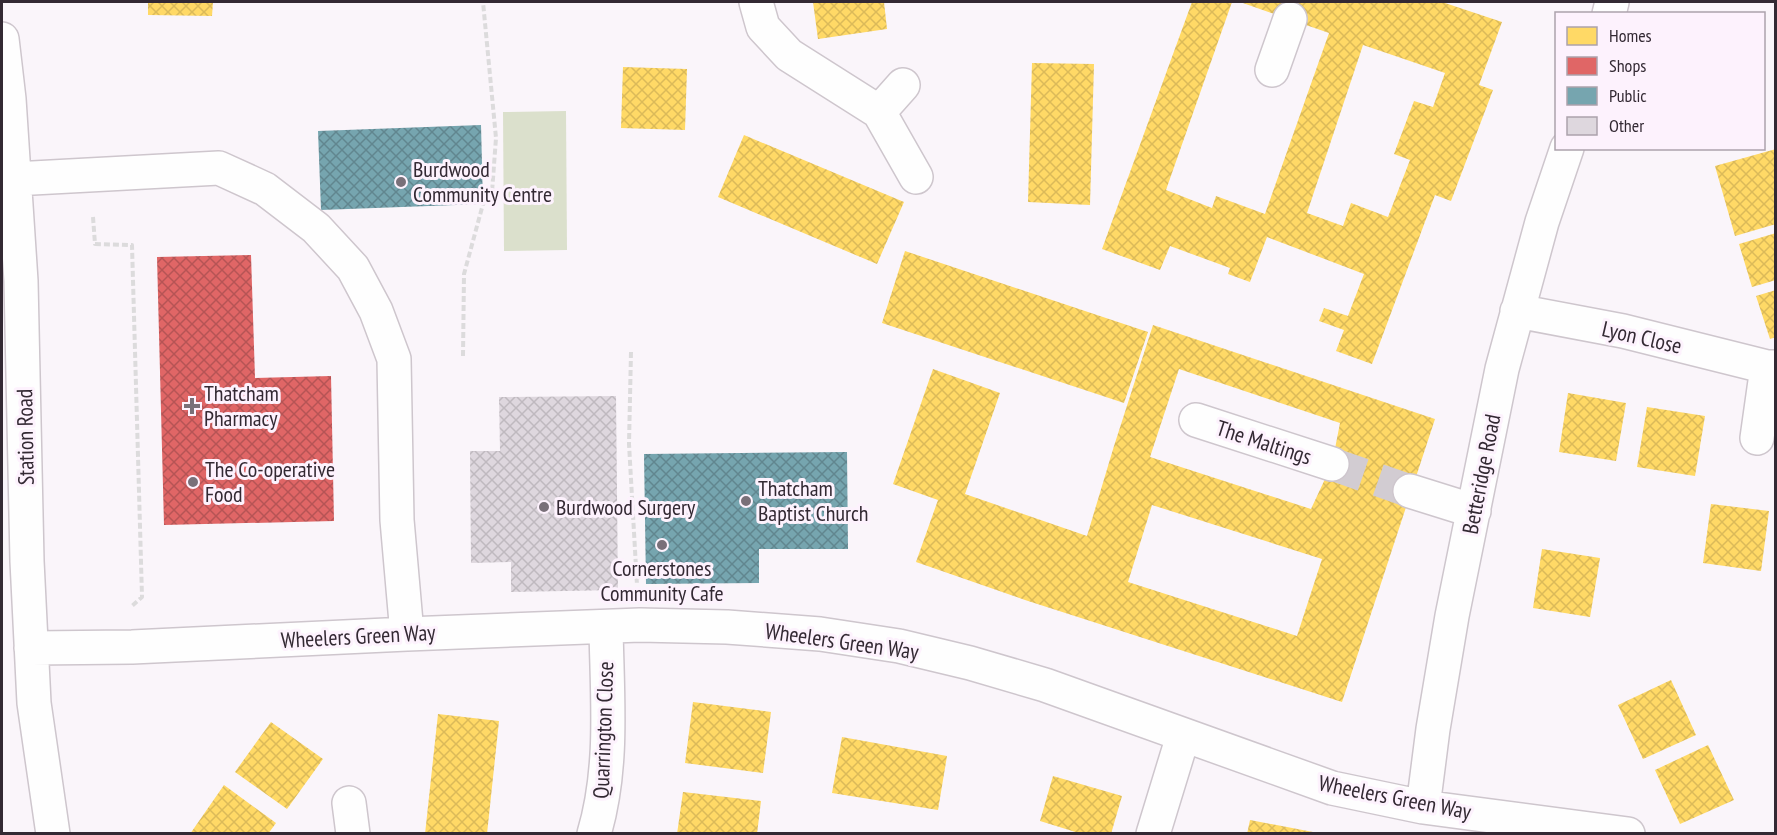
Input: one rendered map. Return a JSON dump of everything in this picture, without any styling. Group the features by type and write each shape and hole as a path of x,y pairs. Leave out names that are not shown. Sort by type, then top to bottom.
{"street":[{"path":"756,2 763,27 789,55 879,112 916,177"},
{"path":"1272,70 1290,19"},
{"name":"Station Road","path":"2,39 9,99 21,281 34,703 53,834"},
{"path":"879,112 903,85"},
{"name":"Betteridge Road","path":"1423,807 1446,650 1502,369 1542,222 1566,150"},
{"path":"14,179 219,168 266,189 316,228 353,268 376,311 394,358 397,520 407,634"},
{"name":"Lyon Close","path":"1517,311 1623,331 1772,367 1757,438"},
{"name":"The Maltings","path":"1196,420 1332,464"},
{"path":"1410,491 1474,511"},
{"name":"Wheelers Green Way","path":"31,648 132,647 639,625 727,627 820,634 900,646 1045,685 1332,788 1423,807 1628,834"},
{"name":"Quarrington Close","path":"594,834 604,791 607,753 606,627"},
{"path":"1153,834 1183,736"}],"path":[{"path":"463,356 464,274 483,204 492,192 495,138 483,2"},
{"path":"93,209 95,244 132,245 142,597 129,608"},
{"path":"631,352 629,444 639,625"}],"green space":[{"path":"566,111 567,250 504,251 503,112"}],"building: Homes":[{"path":"148,2 213,2 212,16 148,15"},
{"path":"813,2 884,2 887,29 818,39"},
{"path":"1192,2 1232,2 1166,190 1212,208 1216,196 1265,214 1329,33 1240,2 1442,2 1502,22 1479,85 1493,90 1451,201 1435,195 1372,364 1336,351 1344,330 1319,321 1324,308 1348,316 1364,274 1267,237 1250,282 1228,274 1230,268 1170,246 1160,270 1102,249","holes":["1363,45 1445,73 1433,107 1414,101 1394,154 1410,160 1388,217 1351,203 1343,226 1307,213"]},
{"path":"1032,63 1094,64 1090,205 1028,202"},
{"path":"623,67 687,69 685,130 621,128"},
{"path":"744,135 904,202 877,264 718,197"},
{"path":"1776,149 1776,224 1735,236 1715,166"},
{"path":"1776,233 1776,280 1752,287 1739,244"},
{"path":"905,251 1148,332 1124,403 882,323"},
{"path":"1776,290 1776,337 1770,339 1756,296"},
{"path":"1153,325 1435,419 1342,702 1025,600 916,562 938,500 893,484 933,369 1000,393 965,494 1087,536","holes":["1179,369 1340,423 1332,464 1311,509 1150,457","1152,505 1322,559 1297,636 1128,582"]},
{"path":"1568,393 1626,403 1616,461 1559,452"},
{"path":"1647,407 1705,416 1695,476 1637,467"},
{"path":"1711,504 1769,511 1761,571 1703,563"},
{"path":"1542,549 1600,558 1590,617 1533,608"},
{"path":"1671,680 1696,735 1643,759 1618,705"},
{"path":"693,702 771,712 763,773 685,763"},
{"path":"438,714 499,721 487,834 425,834"},
{"path":"271,722 323,759 287,809 235,772"},
{"path":"842,737 947,756 938,810 832,793"},
{"path":"1708,745 1734,800 1680,824 1655,770"},
{"path":"1053,776 1122,796 1111,834 1082,834 1040,821"},
{"path":"224,785 276,823 268,834 190,834"},
{"path":"683,792 761,801 757,834 677,834"},
{"path":"1250,820 1313,832 1313,834 1247,834"}],"building: Shops":[{"path":"251,255 255,378 331,376 334,521 164,525 157,257"}],"building: Public":[{"name":"Burdwood Community Centre","path":"481,125 483,204 321,210 318,131"},
{"name":"Thatcham Baptist Church","path":"847,452 848,549 759,549 759,583 646,584 644,454"}],"building: Other":[{"name":"Burdwood Surgery","path":"616,396 618,590 511,592 511,562 471,563 470,451 500,451 499,397"}],"tunnel":[{"path":"1332,464 1410,491"}],"place":[{"name":"Burdwood Community Centre","path":"401,182"},
{"name":"Thatcham Pharmacy","path":"192,406"},
{"name":"The Co-operative Food","path":"193,482"},
{"name":"Thatcham Baptist Church","path":"746,501"},
{"name":"Burdwood Surgery","path":"544,507"},
{"name":"Cornerstones Community Cafe","path":"662,545"}]}
